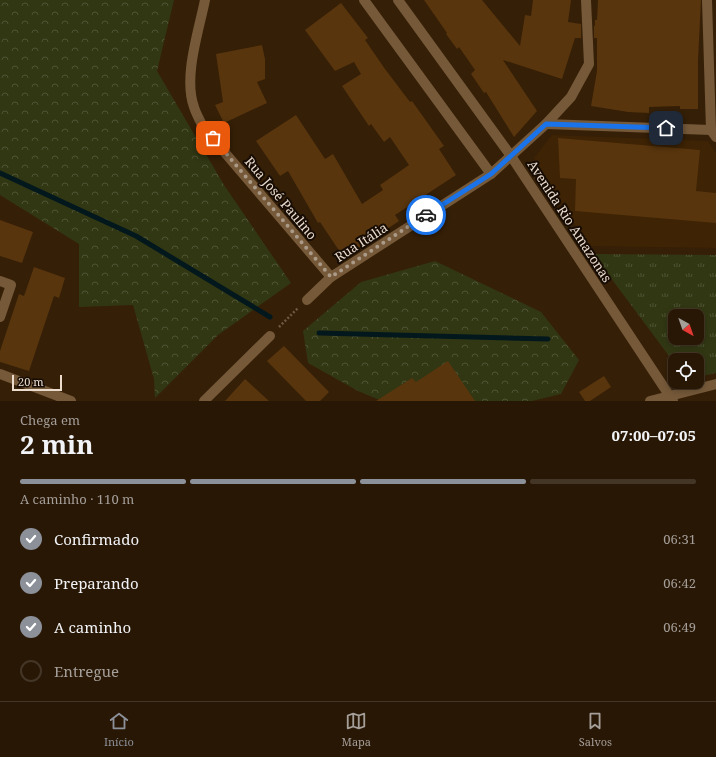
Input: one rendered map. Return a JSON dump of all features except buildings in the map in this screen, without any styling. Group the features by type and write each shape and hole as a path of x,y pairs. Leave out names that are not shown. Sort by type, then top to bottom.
{"street":[{"name":"Rua José Paulino","path":"205,0 193,58 191,85 193,106 203,127 331,277"},
{"path":"364,0 491,174"},
{"name":"Avenida Rio Amazonas","path":"398,0 512,156 671,399"},
{"name":"Rua Itália","path":"307,300 331,277 491,174 546,124 571,97 589,64 586,0"},
{"path":"546,124 714,133 707,0"},
{"path":"0,281 11,285 0,317"},
{"path":"204,401 270,336"},
{"path":"0,374 71,401"},
{"path":"650,401 671,399 716,384"}],"path":[{"path":"270,336 307,300"}],"shaded area":[{"path":"552,135 708,141 716,153 716,248 588,246 534,158"}],"green space":[{"path":"0,0 174,0 157,71 224,185 291,283 218,335 155,398 154,379 133,305 79,307 79,244 0,195"},
{"path":"593,254 716,255 716,373 704,376 704,353 668,353 668,355"},
{"path":"435,261 541,312 579,360 561,394 532,401 382,401 358,391 308,363 303,331 361,282"}],"waterway":[{"path":"0,173 136,236 270,317"},
{"path":"319,333 548,339"}],"way so far":[{"path":"213,138 331,277 426,215"}],"route":[{"path":"426,215 491,174 546,124 666,128"}]}
